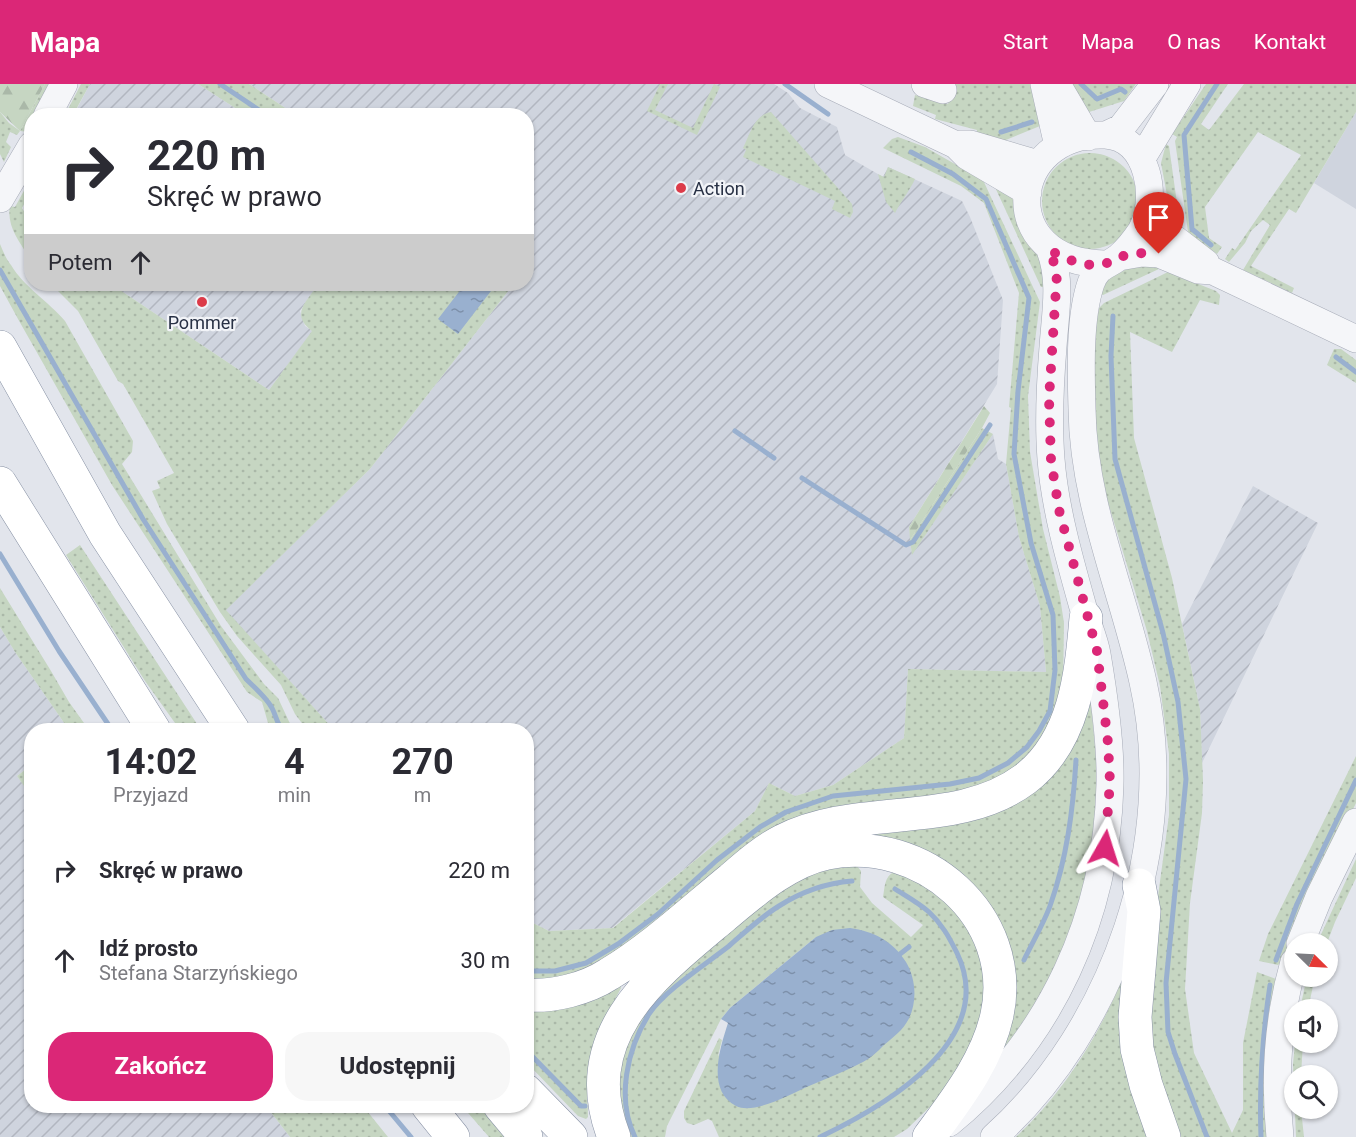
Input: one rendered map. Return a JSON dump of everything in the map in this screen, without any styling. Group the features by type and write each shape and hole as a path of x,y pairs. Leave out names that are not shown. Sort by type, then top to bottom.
{"highway":[{"path":"0,347 105,534 228,723"},
{"path":"0,483 150,723"},
{"path":"534,995 549,995 576,988 608,975 652,943 766,851 791,837 814,828 844,822 957,808 986,801 1027,778 1052,749 1069,719 1082,665 1086,618"},
{"path":"614,1137 604,1102 606,1059 622,1018 644,986 668,962 771,879 800,863 825,854 849,850 892,854 937,876 957,890 975,911 993,946 999,975 997,1012 993,1031 965,1086 931,1137"},
{"path":"1139,885 1144,911 1135,1017 1137,1049 1146,1085 1164,1137"},
{"path":"534,1099 571,1137"},
{"path":"434,1113 453,1137"},
{"path":"506,1113 526,1137"}],"street":[{"path":"51,108 64,84"},
{"path":"828,84 956,145 967,156 1028,192"},
{"path":"1044,84 1058,146"},
{"path":"994,1137 1042,1088 1066,1057 1108,980 1126,932 1139,885 1147,848 1152,804 1153,753 1144,683 1092,494 1082,412 1082,343 1088,297 1094,277 1138,235 1148,211 1149,192 1142,158 1125,142 1097,136 1057,84"},
{"path":"1155,84 1121,128 1097,136 1072,140 1058,146 1038,164 1030,180 1027,208 1038,236 1050,250 1063,257 1081,262 1111,260 1142,253 1159,254 1198,270 1213,271 1356,339"},
{"path":"1142,158 1187,84"},
{"path":"956,145 970,144 1038,164"},
{"path":"0,199 24,158"},
{"path":"1148,211 1167,233 1203,259 1213,271"},
{"path":"931,1137 996,1081 1031,1036 1060,986 1074,956 1102,867 1110,782 1108,743 1097,651 1086,618 1059,510 1051,460 1049,399 1057,273 1050,250"},
{"path":"1304,933 1319,897 1356,822"},
{"path":"1280,1137 1277,1072 1287,987"}],"shaded area":[{"path":"90,84 198,84 235,108 77,108"},
{"name":"Action","path":"249,84 774,84 788,93 800,108 837,127 845,155 883,177 888,167 962,201 1003,300 997,384 909,527 912,554 993,434 998,459 1006,464 1019,537 1040,606 1046,672 908,669 904,738 833,785 795,796 769,783 755,811 612,928 549,931 534,924 534,723 328,723 225,610 370,469 508,291 534,291 534,108 285,108"},
{"path":"1356,112 1356,209 1314,183"},
{"name":"Pommer","path":"121,291 313,291 300,311 305,326 313,331 269,390"},
{"path":"1253,486 1318,523 1202,763 1200,709 1182,624"},
{"path":"0,627 64,723 24,723 24,770 17,776 24,785 24,1113 271,1113 290,1137 0,1137"}],"green space":[{"path":"0,84 45,84 32,108 24,108 24,123 20,131 0,112"},
{"path":"45,84 55,84 42,108 32,108"},
{"path":"81,84 90,84 77,108 69,108"},
{"path":"198,84 249,84 285,108 235,108"},
{"path":"660,84 668,84 655,110 693,128 714,84 720,87 697,135 647,111"},
{"path":"954,84 1034,84 1040,126 1001,142 977,134 977,130 935,119 936,115 913,106 915,95 948,104"},
{"path":"1068,84 1136,84 1124,101 1089,112"},
{"path":"1206,84 1228,84 1201,124 1209,130 1244,84 1356,84 1356,112 1296,213 1289,209 1251,266 1294,288 1292,293 1243,270 1270,225 1263,220 1251,231 1245,243 1229,262 1225,259 1232,248 1235,250 1301,155 1258,132 1205,207 1209,238 1222,247 1217,254 1186,234 1188,232 1175,141 1177,137 1172,134"},
{"path":"0,112 20,131 17,135 10,132 6,142 11,147 4,162 0,154"},
{"path":"771,112 852,204 853,212 850,218 832,209 835,201 743,157 746,150 743,148 753,126 760,117"},
{"path":"898,137 925,147 983,180 1040,302 1028,396 1030,452 1043,529 1064,623 1063,687 1059,704 1040,742 1015,767 992,781 967,790 624,948 575,974 555,979 534,979 534,924 549,931 613,928 755,811 769,783 795,796 833,785 904,738 908,669 1046,672 1040,606 1019,537 1006,464 1019,293 984,203 961,186 883,148 892,139"},
{"path":"1166,144 1169,146 1181,232 1167,215 1167,195 1161,163"},
{"path":"1090,153 1108,157 1124,167 1134,183 1138,201 1134,219 1124,235 1108,245 1090,249 1072,245 1056,235 1046,219 1042,201 1046,183 1056,167 1072,157"},
{"path":"888,167 915,179 895,213 886,202 878,174 884,177"},
{"path":"994,185 1012,195 1022,233 1041,260 1046,287 1041,287"},
{"path":"24,191 22,208 24,211 24,250 10,221 10,206 15,207"},
{"path":"0,244 16,273 24,281 24,291 34,291 65,321 133,441 132,452 122,464 221,626 264,684 278,698 290,723 268,723 262,702 247,692 112,485 0,286"},
{"path":"1141,262 1161,268 1103,295 1100,294 1109,278"},
{"path":"1168,272 1216,291 1220,295 1219,305 1200,300 1172,352 1130,332 1134,438 1172,578 1200,709 1202,813 1190,903 1185,989 1194,1053 1232,1133 1243,1110 1243,1043 1257,972 1276,979 1278,985 1272,1137 1176,1137 1147,1040 1153,933 1169,815 1169,754 1160,686 1147,631 1103,486 1093,388 1095,329 1099,308 1104,303"},
{"path":"58,291 121,291 269,390 312,331 305,325 301,314 302,308 313,291 508,291 370,469 226,610 328,723 302,723 281,685 237,636 220,612 167,524 152,491 160,488 157,481 174,473 78,311"},
{"path":"1334,349 1341,349 1356,360 1356,383 1327,365"},
{"path":"984,406 990,413 982,428 910,540 909,527"},
{"path":"982,428 993,434 912,555 910,540"},
{"path":"80,545 196,723 175,723 145,681 66,555"},
{"path":"0,588 84,723 64,723 0,627"},
{"path":"1091,703 1097,769 1097,810 1079,913 1051,981 998,1061 1009,961 875,837 876,832 972,817 1088,709"},
{"path":"1356,756 1356,803 1303,912 1296,933 1284,933 1284,959 1278,965 1259,961 1268,934"},
{"path":"24,770 24,786 17,776"},
{"path":"1356,859 1356,878 1331,933 1322,933"},
{"path":"857,866 861,871 860,887 872,903 911,937 923,925 883,897 885,883 894,872 927,883 973,931 987,972 984,1026 936,1101 907,1129 894,1137 719,1137 712,1121 708,1119 694,1125 687,1123 684,1111 719,1038 722,1040 718,1056 816,937 730,1008 721,1019 667,1126 665,1137 625,1137 613,1081 644,1005 756,903 813,871"},
{"path":"1123,977 1152,1137 1016,1137 1049,1102 1078,1063 1103,1021"},
{"path":"621,983 621,988 594,1051 587,1093 588,1117 586,1119 578,1116 534,1070 534,1006"},
{"path":"1305,987 1313,987 1310,999 1302,999"},
{"path":"1294,1053 1302,1053 1302,1065 1293,1065"},
{"path":"271,1113 369,1113 388,1137 290,1137"},
{"path":"468,1113 491,1113 512,1137 489,1137"},
{"path":"1295,1119 1302,1119 1304,1137 1296,1137"}],"water":[{"path":"460,291 491,291 458,334 438,319"},
{"path":"850,928 882,938 895,948 906,962 914,988 913,1006 907,1023 874,1054 857,1065 762,1106 744,1108 736,1106 721,1090 718,1079 719,1056 728,1023 721,1019 730,1008 816,937 832,930"}],"waterway":[{"path":"220,84 256,108"},
{"path":"785,84 828,114"},
{"path":"1081,84 1097,99 1121,89 1125,92"},
{"path":"1211,245 1192,229 1184,135 1217,84"},
{"path":"1001,132 1032,122"},
{"path":"534,971 555,971 586,963 618,944 658,914 717,860 760,827 786,812 833,796 950,784 979,778 1008,763 1027,747 1050,711 1055,670 1053,615 1031,543 1014,454 1018,391 1029,298 986,199 953,174 911,152"},
{"path":"0,270 143,519 246,679 270,704 278,723"},
{"path":"1113,316 1111,356 1115,459 1163,633 1178,702 1186,779 1166,983 1168,1032 1207,1137"},
{"path":"1336,357 1356,372"},
{"path":"802,478 906,545 913,542 990,425"},
{"path":"735,431 774,458"},
{"path":"0,554 59,651 107,723"},
{"path":"1024,960 1047,913 1061,870 1071,816 1076,760"},
{"path":"1276,960 1297,904 1356,780"},
{"path":"635,1137 626,1107 627,1074 641,1028 656,1005 686,978 779,906 814,889 852,881"},
{"path":"820,1137 875,1107 929,1066 949,1041 962,1014 966,985 957,953 941,926 929,912 895,889"},
{"path":"900,954 909,947"},
{"path":"1261,1137 1262,1061 1270,985"},
{"path":"534,1058 581,1106 585,1106"},
{"path":"391,1113 411,1137"}],"place":[{"name":"Action","path":"681,188"},
{"name":"Pommer","path":"202,302"}],"route":[{"path":"1105,848 1110,782 1108,743 1097,651 1086,618 1059,510 1051,460 1049,399 1057,273 1050,250 1063,257 1092,264 1104,264 1119,257 1142,253 1159,254"}]}
